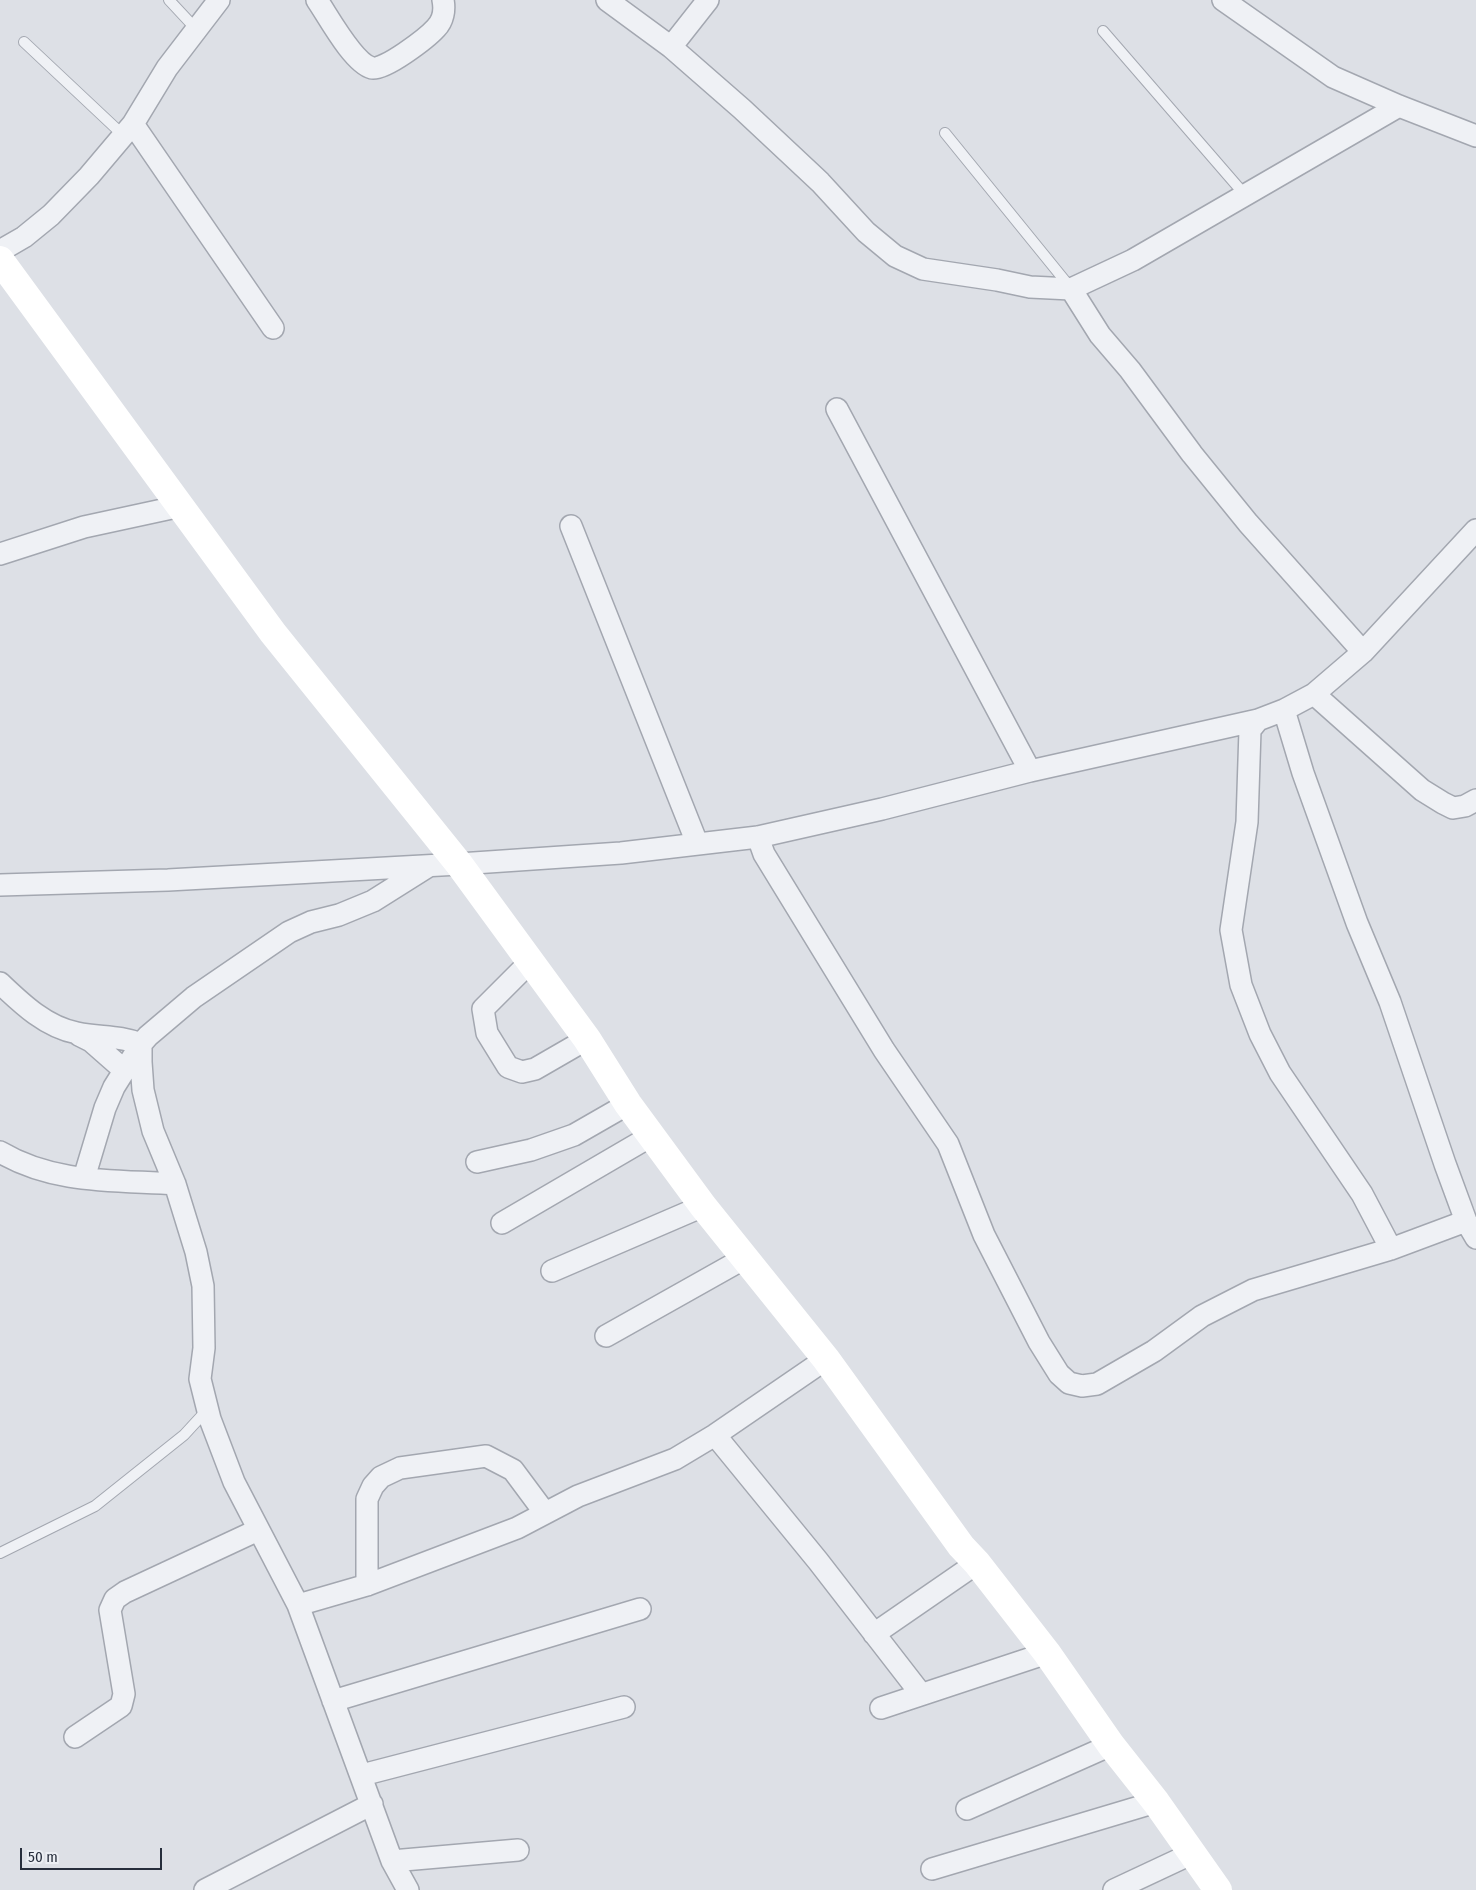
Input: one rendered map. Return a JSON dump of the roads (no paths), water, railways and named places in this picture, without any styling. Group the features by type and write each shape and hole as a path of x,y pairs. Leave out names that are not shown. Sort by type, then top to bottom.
{"main road":[{"path":"0,260 273,633 459,864 587,1039 628,1104 702,1206 743,1259 826,1358 961,1546 978,1563 1047,1653 1110,1745 1156,1802 1218,1890"}],"street":[{"path":"0,251 24,236 51,215 89,176 128,130 167,68 220,0"},
{"path":"317,0 347,44 364,64 373,69 384,67 436,28 443,15 443,0"},
{"path":"607,0 671,46 806,169 866,232 895,256 923,268 1037,288 1071,289 1133,260 1398,106"},
{"path":"671,46 708,0"},
{"path":"1223,0 1333,77 1398,106 1476,136"},
{"path":"128,130 273,328"},
{"path":"1071,289 1100,335 1130,370 1192,454 1248,523 1363,652"},
{"path":"837,409 1030,771"},
{"path":"0,554 84,527 181,506"},
{"path":"572,526 697,843"},
{"path":"0,885 168,880 428,866 620,853 758,837 882,809 1030,771 1258,720 1284,710 1314,694 1363,652 1476,530"},
{"path":"1314,694 1422,790 1453,808 1465,806 1476,800"},
{"path":"758,837 764,854 884,1050 948,1144 984,1235 1039,1342 1060,1374 1069,1383 1082,1386 1097,1384 1154,1350 1202,1316 1253,1290 1391,1249 1471,1230 1390,1002 1357,922 1303,773 1284,710"},
{"path":"1258,720 1250,730 1247,822 1231,930 1242,986 1260,1034 1280,1073 1362,1194 1391,1249"},
{"path":"84,1178 105,1108 124,1070 141,1044 194,997 289,932 311,922 339,915 373,901 428,866"},
{"path":"530,962 483,1008 482,1016 487,1032 508,1067 522,1072 535,1069 587,1039"},
{"path":"0,982 33,1013 62,1029 76,1033 122,1037 141,1044"},
{"path":"76,1033 91,1041 124,1070"},
{"path":"141,1044 143,1090 152,1131 175,1184 196,1252 203,1286 204,1348 200,1379 208,1410 234,1482 298,1606 362,1775 392,1861 408,1890"},
{"path":"477,1162 531,1150 574,1136 628,1104"},
{"path":"502,1223 651,1136"},
{"path":"0,1152 23,1165 50,1174 175,1184"},
{"path":"552,1270 702,1206"},
{"path":"606,1336 743,1259"},
{"path":"298,1606 366,1585 517,1528 578,1496 675,1459 715,1436 826,1358"},
{"path":"715,1436 818,1561 921,1694"},
{"path":"366,1585 367,1499 373,1486 381,1477 400,1468 486,1456 513,1470 545,1513"},
{"path":"76,1737 121,1706 124,1694 110,1610 115,1599 125,1592 258,1530"},
{"path":"874,1634 978,1563"},
{"path":"334,1701 640,1609"},
{"path":"881,1708 1047,1653"},
{"path":"362,1775 624,1706"},
{"path":"967,1809 1110,1745"},
{"path":"932,1869 1156,1802"},
{"path":"205,1890 372,1804"},
{"path":"392,1861 518,1850"},
{"path":"1114,1890 1193,1853"}],"lane":[{"path":"169,0 196,30"},
{"path":"1103,31 1245,195"},
{"path":"24,42 128,130"},
{"path":"945,133 1071,289"},
{"path":"0,1553 95,1506 184,1435 208,1410"}]}
